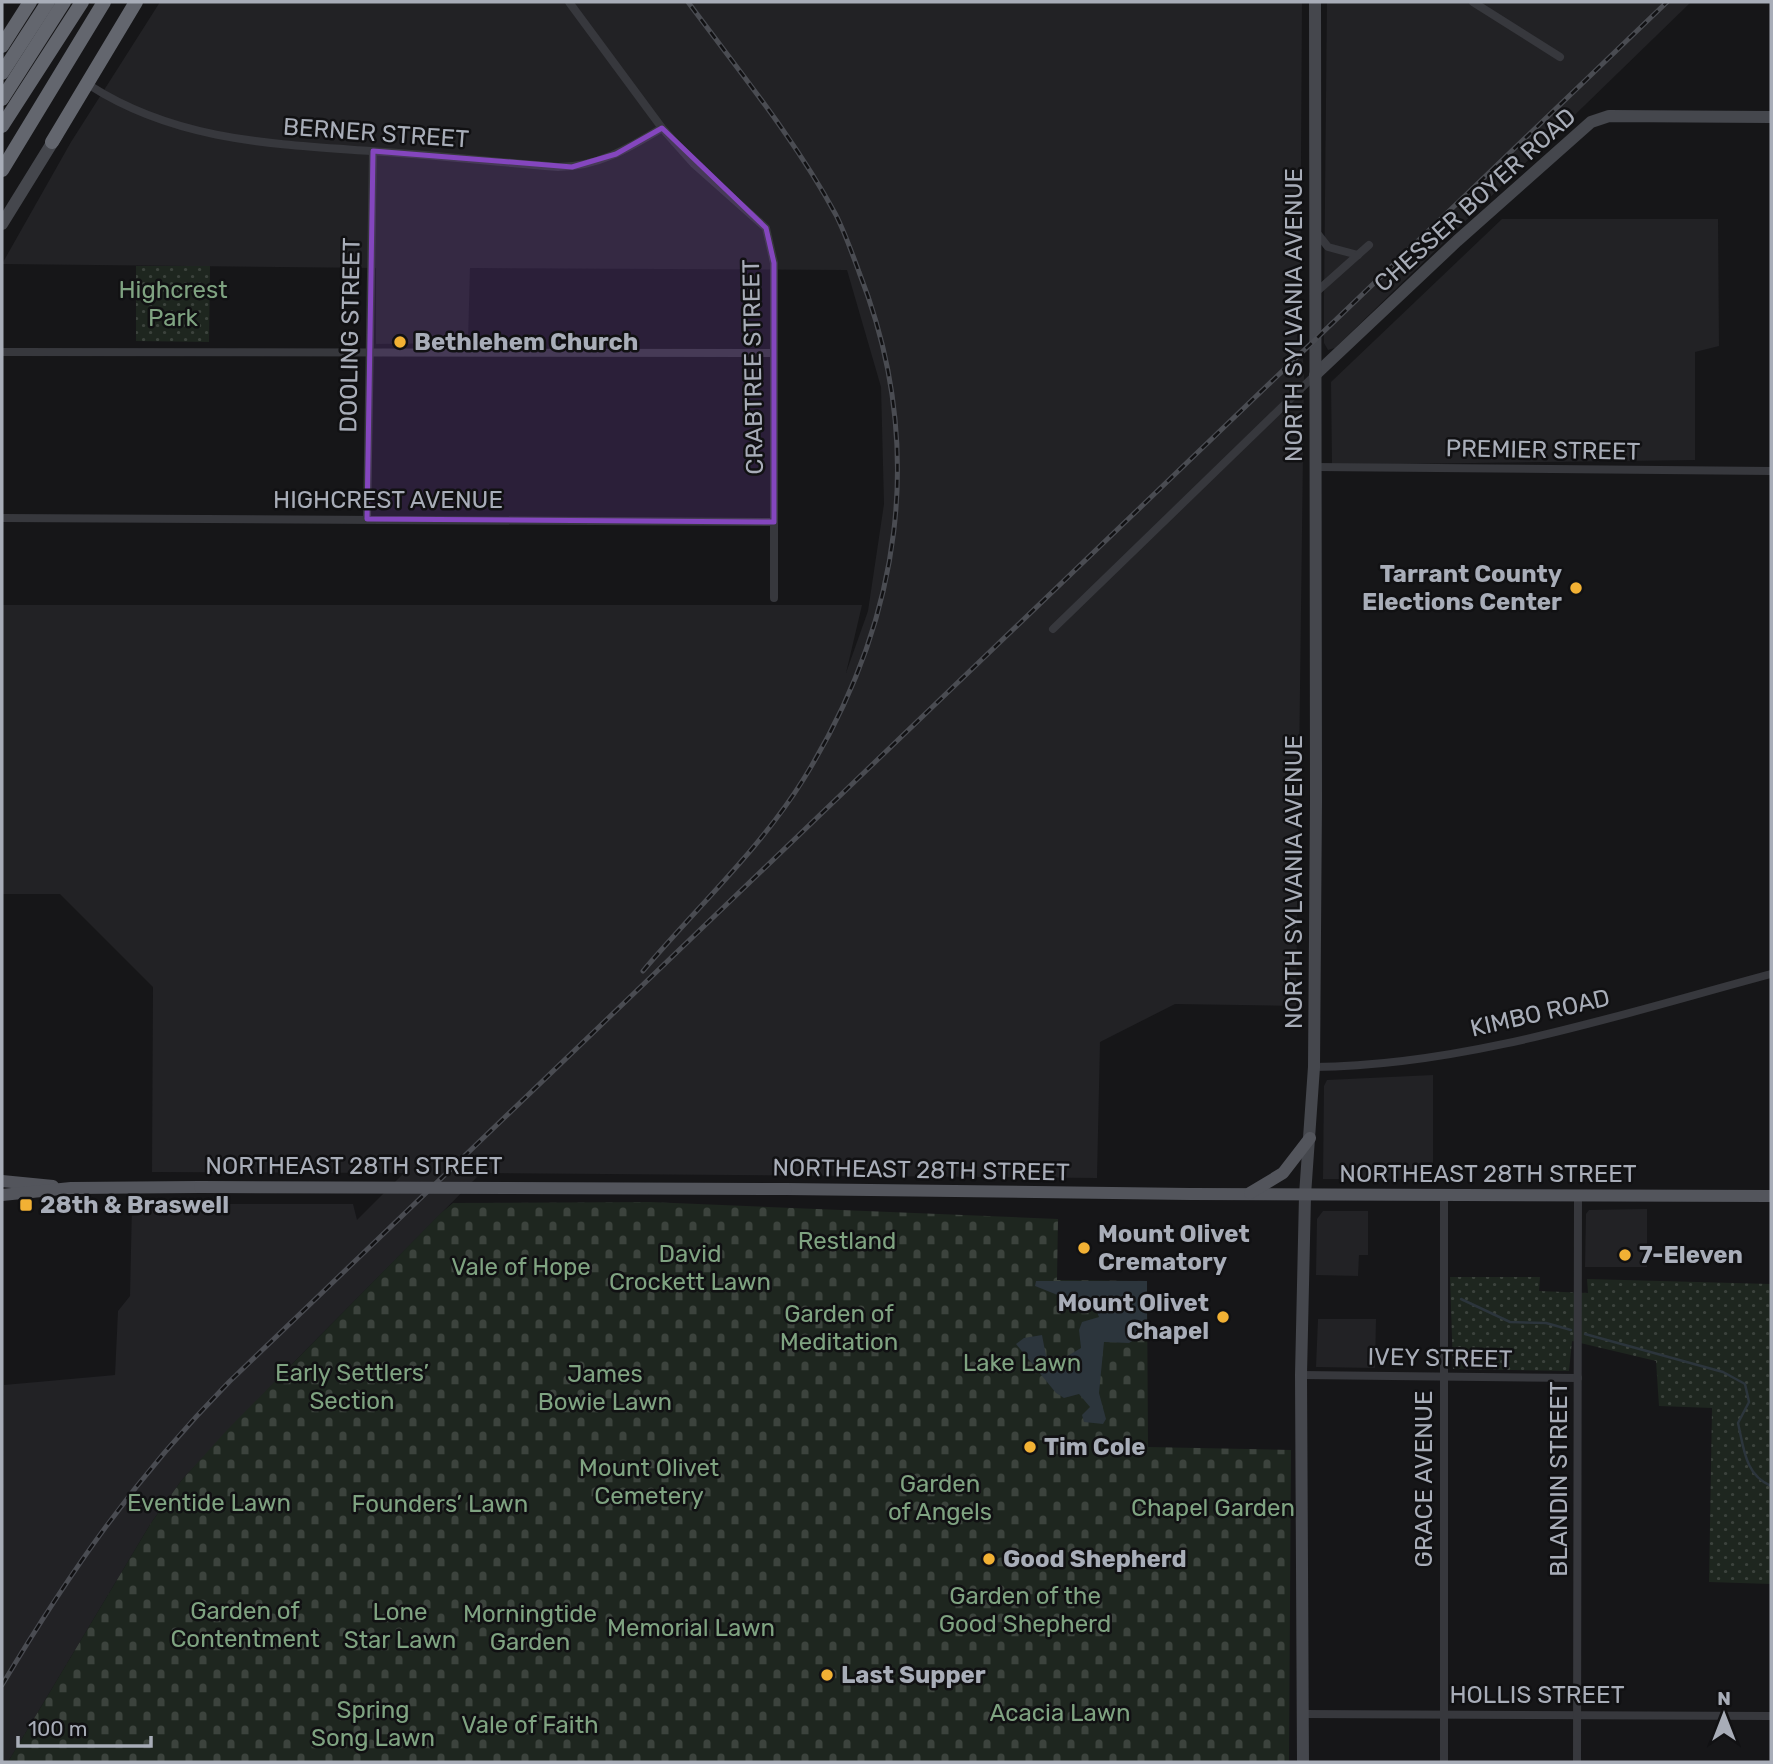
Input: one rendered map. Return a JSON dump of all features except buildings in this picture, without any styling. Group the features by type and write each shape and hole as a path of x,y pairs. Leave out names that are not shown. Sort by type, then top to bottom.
{"highway":[{"path":"2,46 30,2"},
{"path":"2,73 47,2"},
{"path":"2,99 64,2"},
{"path":"2,125 82,2"},
{"path":"2,170 104,2"},
{"path":"52,142 136,2"}],"main road":[{"path":"2,225 142,2"},
{"name":"NORTH SYLVANIA AVENUE","path":"1303,1762 1301,1375 1305,1195 1314,1067 1315,2"},
{"name":"CHESSER BOYER ROAD","path":"1315,375 1591,122 1609,116 1771,117"},
{"path":"1247,1195 1272,1183 1310,1138"},
{"name":"NORTHEAST 28TH STREET","path":"2,1181 71,1188"},
{"name":"NORTHEAST 28TH STREET","path":"2,1195 71,1188 200,1187 1771,1196"}],"street":[{"name":"CRABTREE STREET","path":"569,2 662,128 694,164 766,228 774,263 774,598"},
{"path":"1473,2 1560,57"},
{"name":"BERNER STREET","path":"89,85 118,103 155,120 209,135 282,146 572,167 616,154 662,128"},
{"name":"DOOLING STREET","path":"367,519 373,151"},
{"path":"1314,228 1328,247 1358,255"},
{"path":"1314,294 1369,245"},
{"path":"2,352 774,352"},
{"path":"1052,629 1315,375"},
{"name":"PREMIER STREET","path":"1315,467 1771,471"},
{"name":"HIGHCREST AVENUE","path":"2,518 774,522"},
{"name":"KIMBO ROAD","path":"1314,1067 1369,1066 1449,1054 1583,1024 1771,974"},
{"name":"GRACE AVENUE","path":"1444,1195 1444,1762"},
{"name":"BLANDIN STREET","path":"1577,1762 1578,1195"},
{"name":"IVEY STREET","path":"1301,1375 1578,1378"},
{"name":"HOLLIS STREET","path":"1303,1714 1771,1716"}],"highlighted area":[{"path":"662,128 766,228 774,263 774,522 367,519 373,151 572,167 616,154"}],"shaded area":[{"path":"160,2 1302,2 1300,318 1304,374 1296,1006 1175,1004 1100,1042 1097,1178 481,1173 181,1481 151,1523 8,1762 2,1762 4,1385 115,1375 118,1311 130,1296 132,1204 353,1204 357,1220 404,1173 152,1172 153,987 60,894 2,894 2,605 862,605 846,673 868,611 884,504 881,387 847,270 470,268 468,343 376,344 376,268 2,264 71,142"},
{"path":"1327,2 1691,2 1335,348 1328,350 1324,343"},
{"path":"1502,219 1718,219 1719,346 1695,352 1695,460 1332,465 1331,382"},
{"path":"1433,1075 1433,1179 1323,1179 1324,1086 1327,1080"},
{"path":"1647,1209 1647,1267 1585,1267 1586,1214 1589,1210"},
{"path":"1323,1211 1368,1211 1368,1255 1359,1255 1358,1276 1316,1275 1317,1219"},
{"path":"1036,1281 1147,1281 1147,1332 1129,1343 1104,1342 1099,1393 1106,1419 1103,1424 1084,1422 1082,1415 1090,1407 1079,1394 1064,1398 1056,1393 1016,1344 1024,1338 1042,1335 1047,1361 1052,1365 1081,1348 1079,1330 1082,1322 1099,1317 1093,1302 1075,1302 1035,1286"},
{"path":"1318,1319 1376,1319 1375,1368 1316,1367"}],"green space":[{"name":"Highcrest Park","path":"136,266 210,266 209,342 136,341"},
{"name":"Mount Olivet Cemetery","path":"650,1202 1058,1219 1057,1280 1147,1281 1148,1447 1291,1450 1289,1762 8,1762 151,1523 181,1481 228,1429 441,1213 453,1203"},
{"path":"1450,1277 1540,1277 1539,1291 1588,1293 1587,1279 1771,1284 1771,1584 1709,1582 1712,1408 1659,1406 1656,1361 1572,1341 1569,1371 1453,1369"}],"waterway":[{"path":"1461,1299 1510,1322 1546,1323 1571,1330"},
{"path":"1585,1334 1723,1372 1745,1384 1749,1402 1738,1423 1744,1451 1756,1475 1771,1486"}],"railway":[{"path":"643,971 767,830 803,780 836,720 863,659 882,596 894,532 897,468 893,403 880,338 859,272 839,222 785,132 688,2"},
{"path":"2,1685 53,1603 106,1526 164,1454 229,1382 1667,2"}],"place":[{"name":"Bethlehem Church","path":"400,342"},
{"name":"Tarrant County Elections Center","path":"1576,588"},
{"name":"28th & Braswell","path":"26,1205"},
{"name":"Mount Olivet Crematory","path":"1084,1248"},
{"name":"7-Eleven","path":"1625,1255"},
{"name":"Mount Olivet Chapel","path":"1223,1317"},
{"name":"Tim Cole","path":"1030,1447"},
{"name":"Good Shepherd","path":"989,1559"},
{"name":"Last Supper","path":"827,1675"}],"park label":[{"name":"Restland","path":"847,1241"},
{"name":"Vale of Hope","path":"521,1267"},
{"name":"David Crockett Lawn","path":"690,1268"},
{"name":"Garden of Meditation","path":"839,1328"},
{"name":"Lake Lawn","path":"1022,1363"},
{"name":"Early Settlers’ Section","path":"352,1387"},
{"name":"James Bowie Lawn","path":"605,1388"},
{"name":"Garden of Angels","path":"940,1498"},
{"name":"Eventide Lawn","path":"209,1503"},
{"name":"Founders’ Lawn","path":"440,1504"},
{"name":"Chapel Garden","path":"1213,1508"},
{"name":"Garden of the Good Shepherd","path":"1025,1610"},
{"name":"Garden of Contentment","path":"245,1625"},
{"name":"Lone Star Lawn","path":"400,1626"},
{"name":"Morningtide Garden","path":"530,1628"},
{"name":"Memorial Lawn","path":"691,1628"},
{"name":"Acacia Lawn","path":"1060,1713"},
{"name":"Spring Song Lawn","path":"373,1724"},
{"name":"Vale of Faith","path":"530,1725"}]}
